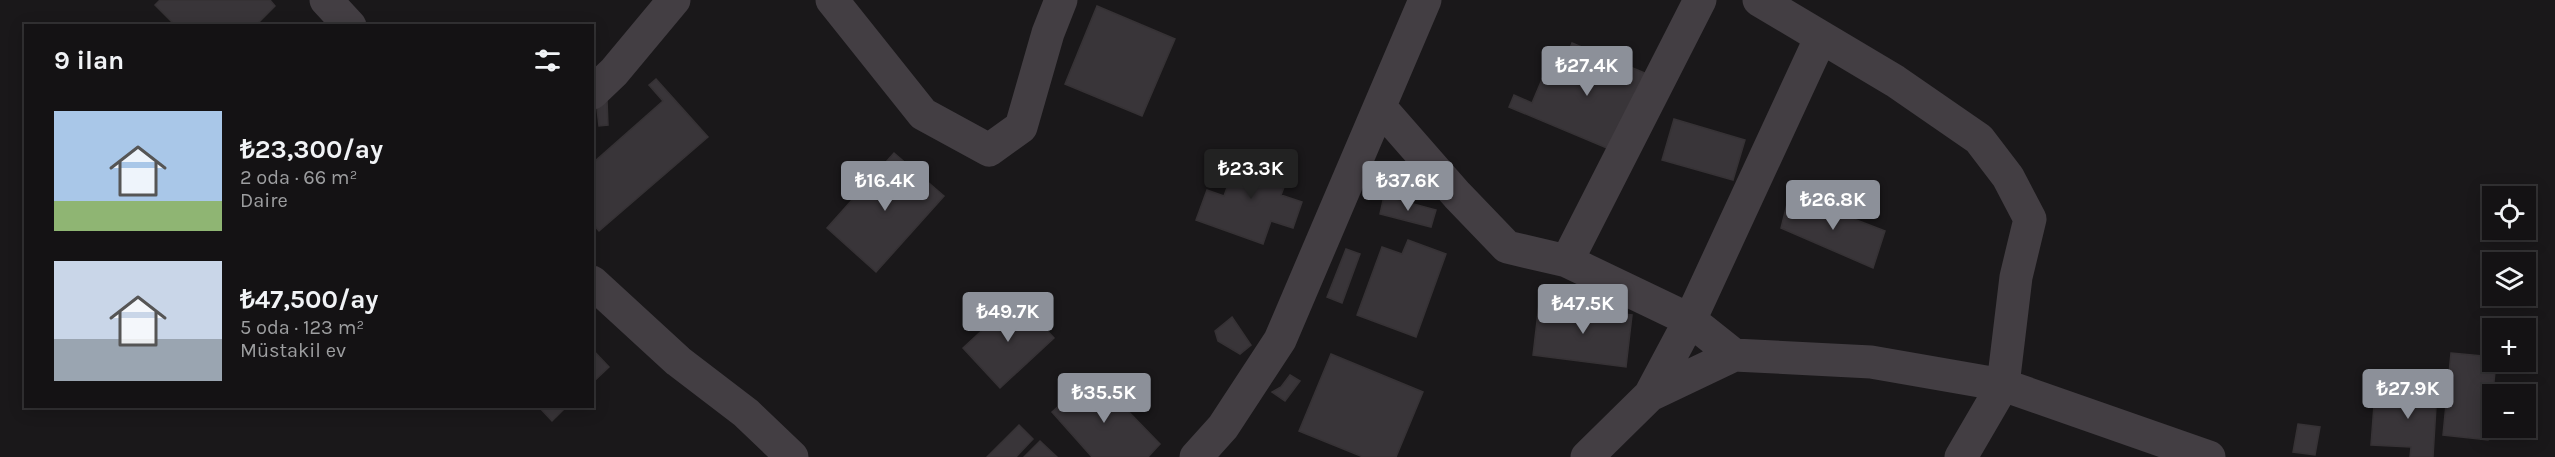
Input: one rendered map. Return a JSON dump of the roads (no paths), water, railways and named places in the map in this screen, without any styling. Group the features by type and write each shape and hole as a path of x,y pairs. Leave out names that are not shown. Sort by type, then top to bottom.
{"street":[{"path":"326,0 348,24"},
{"path":"594,91 614,72 674,0"},
{"path":"832,0 923,114 989,150 1022,127 1048,33 1061,0"},
{"path":"1196,457 1223,427 1280,340 1425,0"},
{"path":"1567,261 1700,0"},
{"path":"1759,0 1895,81 1978,139 2008,177 2030,219 2016,277 2003,385 1961,457"},
{"path":"1587,457 1650,395 1690,320 1821,37"},
{"path":"1380,107 1457,195 1507,247 1567,261 1690,320 1734,355"},
{"path":"594,284 678,361 746,413 792,457"},
{"path":"1650,395 1734,355 1871,363 2003,385 2209,457"}]}
